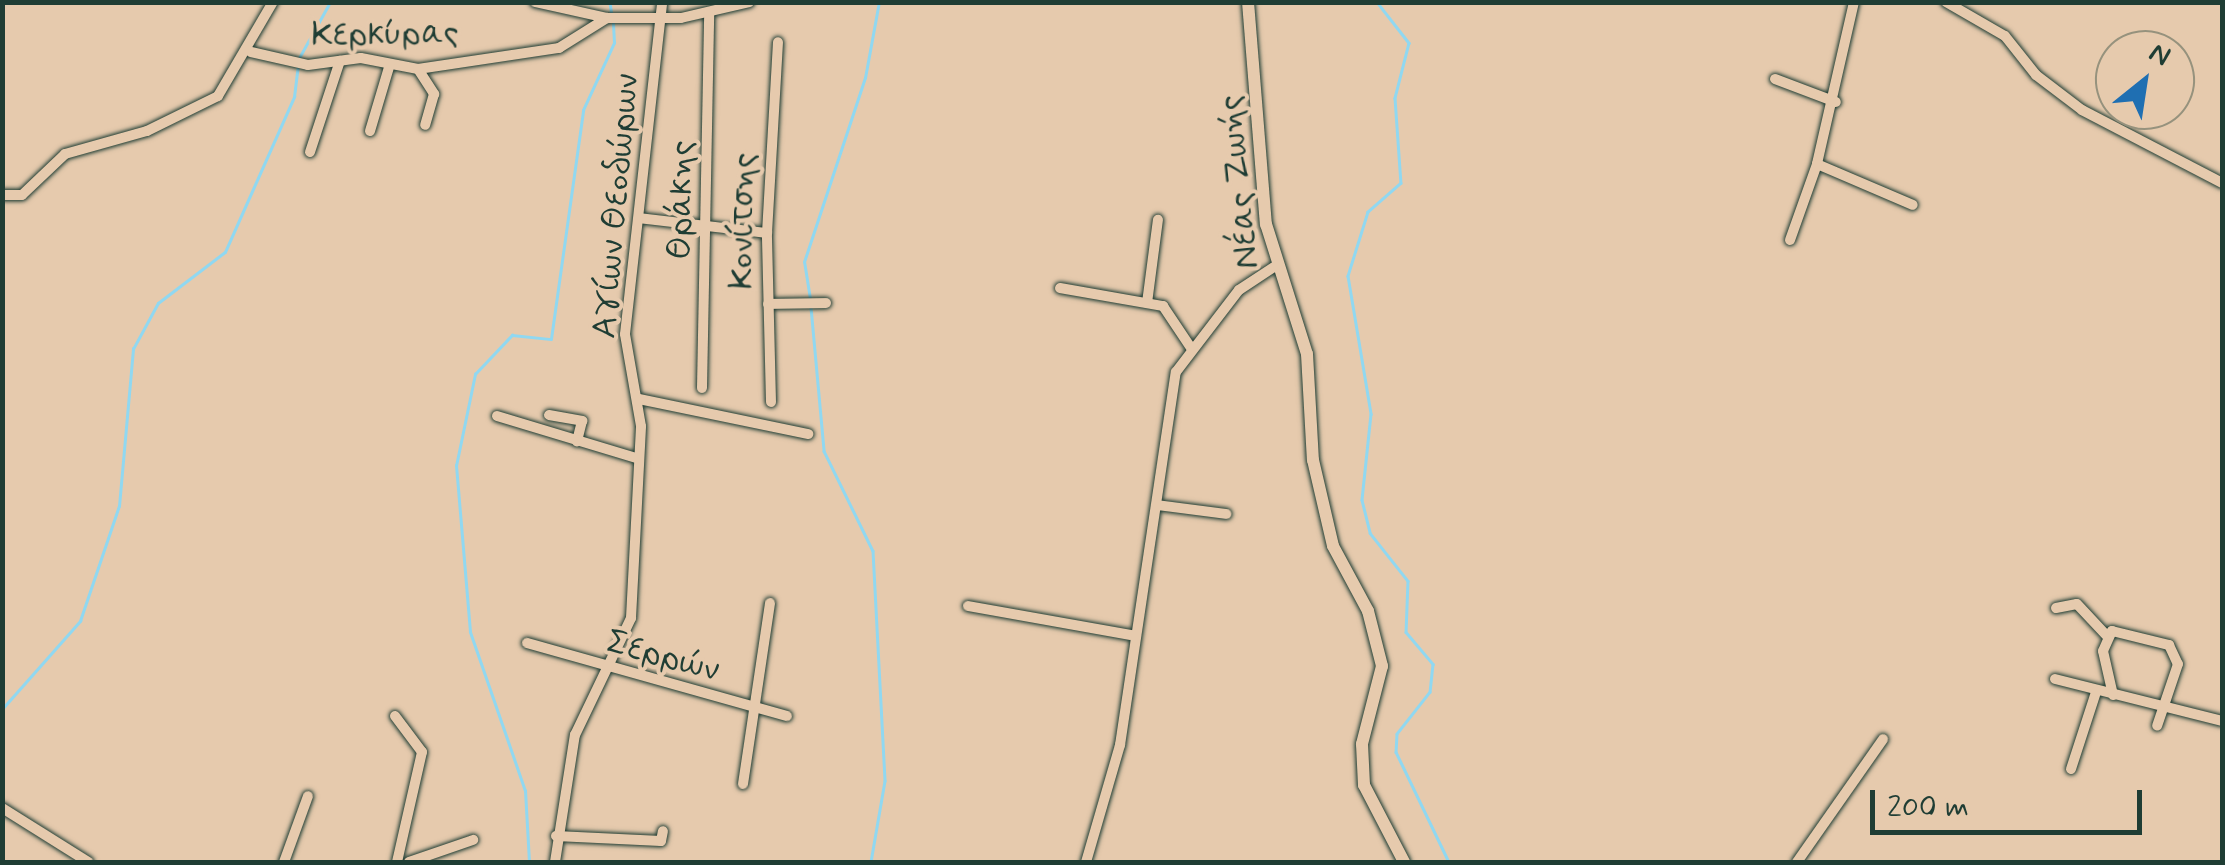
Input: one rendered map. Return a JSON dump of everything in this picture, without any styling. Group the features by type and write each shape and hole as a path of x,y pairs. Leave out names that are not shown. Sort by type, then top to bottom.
{"street":[{"path":"2,195 22,195 64,154 197,108 223,92 251,52 273,2"},
{"path":"534,2 607,18 660,18 749,2"},
{"name":"Αγίων Θεοδώρων","path":"555,862 556,836 575,735 610,671 630,618 640,460 639,399 625,334 662,2"},
{"name":"Νέας Ζωής","path":"1248,2 1274,266 1307,354 1310,440 1330,536 1370,618 1382,666 1362,744 1364,784 1404,862"},
{"path":"1790,240 1836,102 1854,2"},
{"path":"1946,2 2005,36 2026,66 2082,110 2222,184"},
{"name":"Θράκης","path":"702,388 709,12"},
{"name":"Κερκύρας","path":"251,52 294,64 340,61 418,68 560,48 607,18"},
{"name":"Κονίτσης","path":"771,402 767,233 778,42"},
{"path":"310,152 340,61"},
{"path":"370,131 390,64"},
{"path":"418,68 434,94 425,126"},
{"path":"1776,80 1836,102"},
{"path":"1817,164 1913,205"},
{"path":"639,218 767,233"},
{"path":"1147,302 1158,220"},
{"path":"1086,862 1120,745 1132,635 1173,385 1191,348 1239,290 1274,266"},
{"path":"1060,288 1147,302 1174,311 1191,348"},
{"path":"768,304 826,304"},
{"path":"639,399 808,434"},
{"path":"549,414 582,421 577,441"},
{"path":"497,416 640,460"},
{"path":"1156,506 1226,514"},
{"path":"743,784 770,603"},
{"path":"2056,608 2077,604 2108,636 2113,695"},
{"path":"968,606 1132,635"},
{"path":"2108,636 2122,630 2174,649 2158,726"},
{"name":"Σερρών","path":"528,643 610,671 787,716"},
{"path":"2054,679 2096,692 2164,703 2222,721"},
{"path":"2070,769 2096,692"},
{"path":"395,716 422,752 397,862"},
{"path":"1797,862 1883,739"},
{"path":"284,862 308,796"},
{"path":"2,808 88,862"},
{"path":"556,836 661,841 663,831"},
{"path":"409,862 473,840"},
{"path":"593,854 596,840"}],"waterway":[{"path":"299,58 330,2"},
{"path":"610,2 612,16"},
{"path":"810,299 804,262 865,78 879,2"},
{"path":"1377,2 1409,43 1395,98 1401,183 1368,212 1348,276 1371,414 1362,500 1370,533 1408,581 1406,632 1433,664 1430,692 1397,734 1396,752 1449,862"},
{"path":"529,862 525,791 470,632 456,466 475,374 512,335 551,339 583,110 614,43 613,24"},
{"path":"2,709 80,621 119,506 133,349 158,303 225,252 294,97 298,65"},
{"path":"811,307 824,451 873,551 885,781 871,862"}]}
